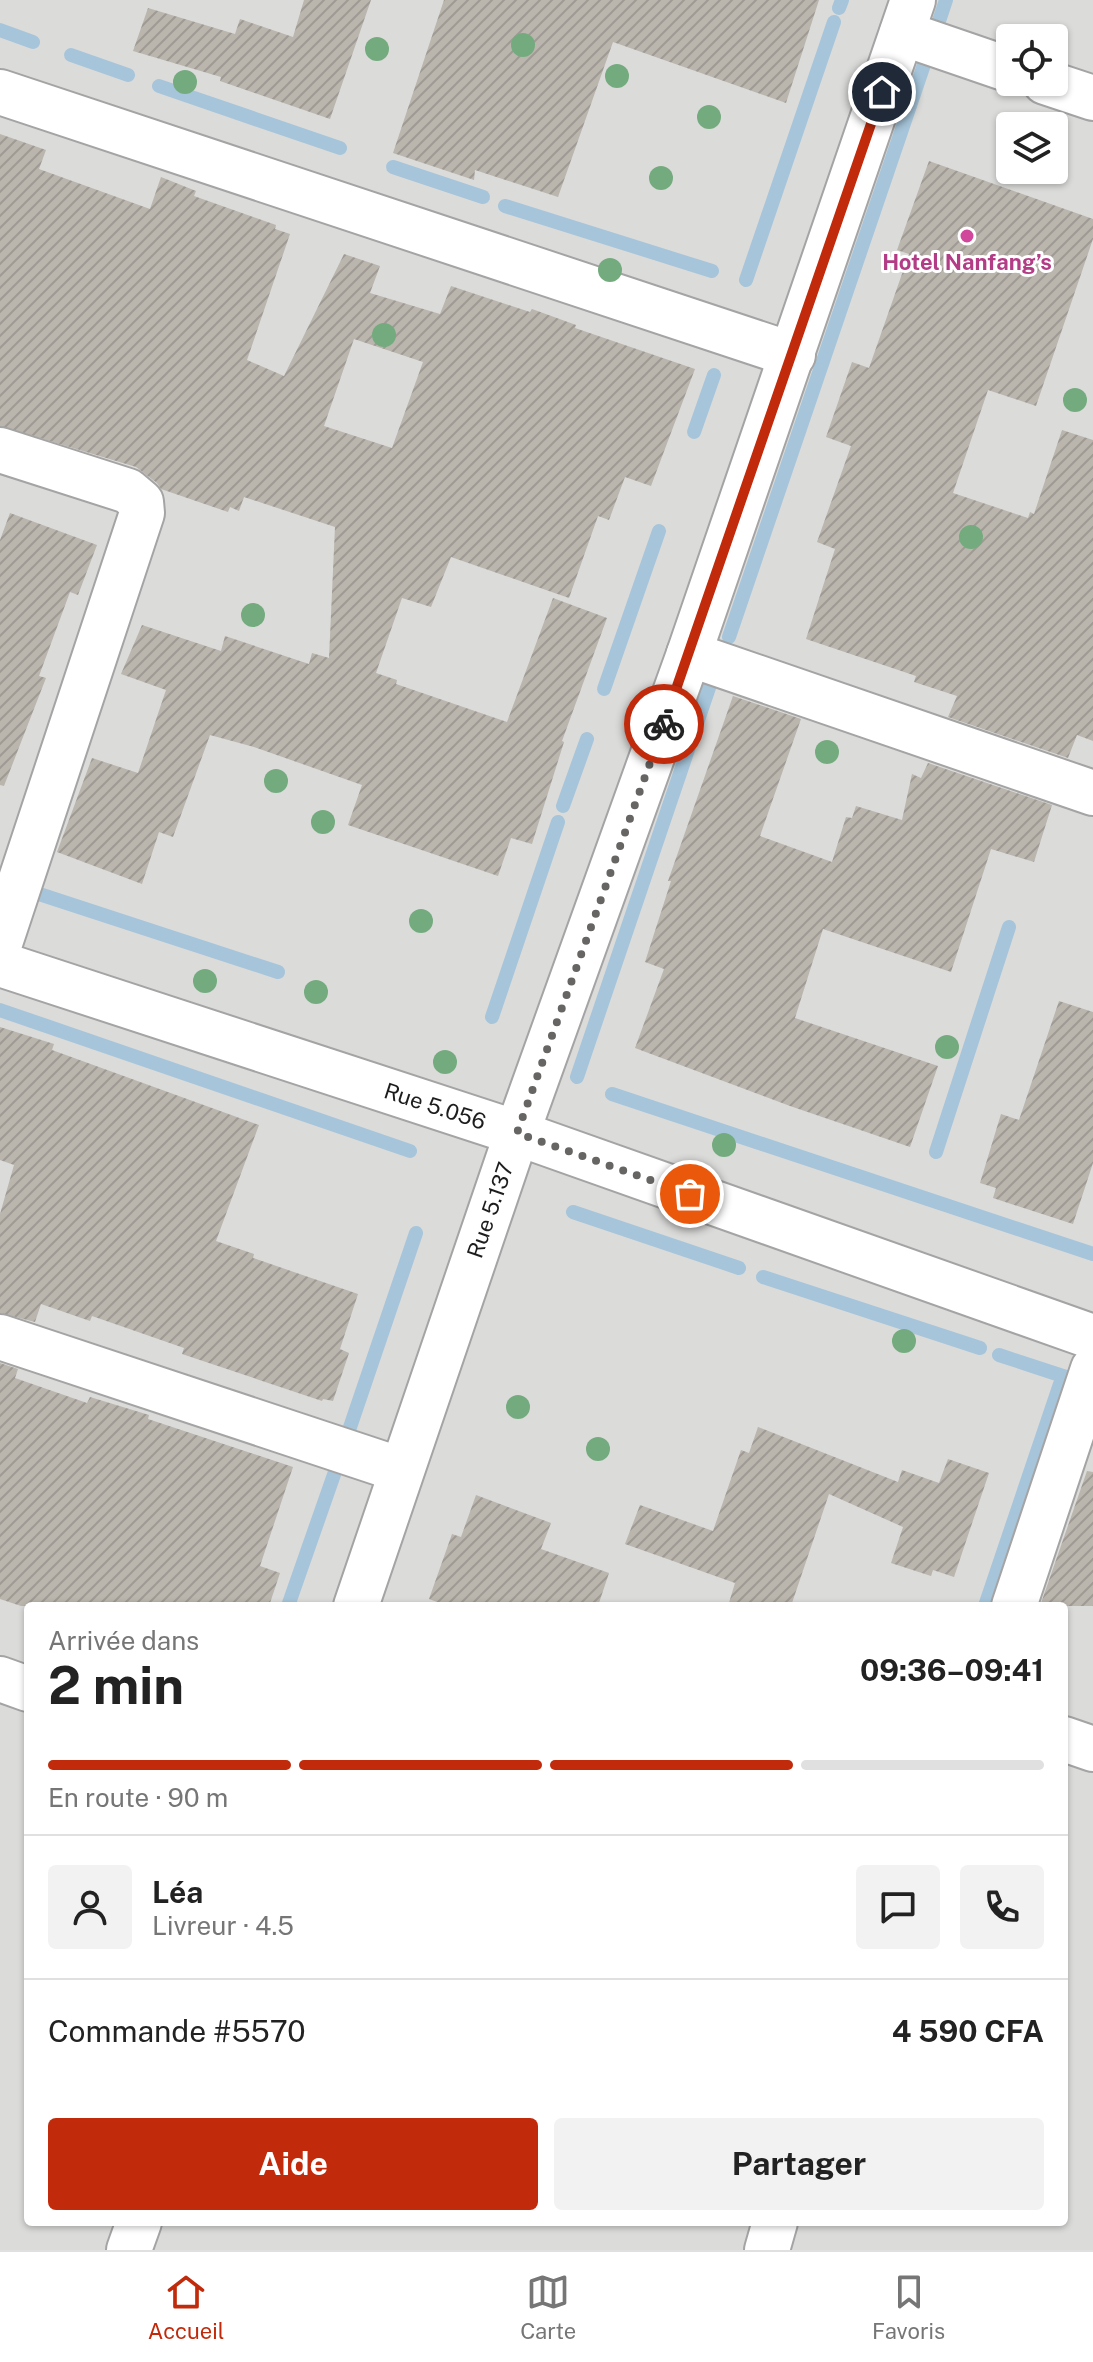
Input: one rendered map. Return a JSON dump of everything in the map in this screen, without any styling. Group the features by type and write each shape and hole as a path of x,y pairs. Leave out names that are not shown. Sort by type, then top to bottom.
{"street":[{"path":"907,17 996,63"},
{"name":"Rue 5.137","path":"357,1602 517,1133 793,355 907,17"},
{"path":"1068,90 1093,98"},
{"path":"0,92 793,355"},
{"path":"0,450 128,491 141,502 142,513 0,943"},
{"path":"689,654 1093,793"},
{"name":"Rue 5.056","path":"0,964 517,1133 1093,1337"},
{"path":"0,1337 401,1470"},
{"path":"1015,1602 1093,1369"},
{"path":"0,1679 24,1688"},
{"path":"1068,1740 1093,1749"},
{"path":"129,2250 138,2226"},
{"path":"767,2250 774,2226"}],"shaded area":[{"path":"0,0 1093,0 1093,2250 0,2250"}],"building":[{"path":"304,0 371,0 330,119 220,81 221,77 133,51 148,8 235,34 240,19 293,37"},
{"path":"444,0 819,0 786,103 613,42 558,197 475,170 474,180 393,153"},
{"path":"0,134 46,150 39,169 150,209 161,177 196,191 194,196 276,225 275,229 290,234 247,360 284,376 344,254 380,266 370,293 440,314 451,286 530,312 532,309 576,325 575,328 695,369 651,486 625,477 609,520 598,516 569,598 451,557 431,607 402,598 376,673 397,680 396,684 507,722 553,598 607,618 562,741 532,844 511,838 498,876 348,825 362,785 210,735 173,837 159,832 142,884 57,852 92,758 138,773 166,690 121,674 142,625 221,651 225,636 309,664 312,653 329,658 335,527 244,497 239,511 230,507 228,512 161,489 136,467 0,426","holes":["354,339 423,362 392,448 324,426"]},
{"path":"929,161 1093,219 1093,239 1036,406 988,390 953,493 1028,518 1030,512 1034,514 1062,430 1093,440 1093,741 1077,735 1068,758 948,717 957,696 914,682 916,676 806,639 835,549 817,542 851,446 826,437 852,362 869,368 909,254 897,250"},
{"path":"10,513 97,545 78,595 70,592 39,676 46,678 4,786 0,785 0,540"},
{"path":"733,696 801,719 760,836 832,862 846,817 852,818 856,806 902,820 912,774 921,778 928,763 1052,805 1034,862 991,849 951,972 823,929 795,1018 938,1066 910,1147 635,1048 664,969 645,962 671,881 668,881"},
{"path":"1059,1001 1093,1012 1093,1163 1073,1224 993,1198 996,1188 980,1183 1001,1114 1019,1120"},
{"path":"0,1027 54,1044 52,1050 259,1125 216,1241 254,1254 253,1258 358,1294 340,1349 349,1353 333,1401 322,1401 182,1354 184,1348 92,1316 90,1321 41,1304 35,1322 0,1313 0,1214 14,1165 0,1160"},
{"path":"0,1363 18,1369 15,1378 87,1403 90,1397 149,1415 148,1419 293,1467 260,1566 280,1573 270,1602 24,1602 21,1606 0,1599"},
{"path":"758,1427 898,1482 902,1470 939,1483 948,1459 989,1473 954,1577 933,1570 931,1576 891,1563 903,1527 829,1494 792,1602 729,1602 735,1583 625,1544 640,1505 713,1531 741,1450 749,1453"},
{"path":"1087,1471 1093,1472 1093,1606 1041,1602"},
{"path":"476,1495 551,1523 541,1549 609,1573 599,1602 437,1602 429,1599 452,1534 461,1537"}],"waterway":[{"path":"839,8 842,0"},
{"path":"939,21 946,0"},
{"path":"746,280 834,22"},
{"path":"0,30 33,42"},
{"path":"729,637 930,47"},
{"path":"71,55 128,75"},
{"path":"159,86 340,148"},
{"path":"393,167 483,197"},
{"path":"505,206 712,271"},
{"path":"694,432 714,375"},
{"path":"604,689 659,531"},
{"path":"577,1077 716,667"},
{"path":"563,806 587,739"},
{"path":"492,1017 558,822"},
{"path":"30,891 278,972"},
{"path":"936,1152 1009,927"},
{"path":"0,1010 410,1151"},
{"path":"612,1094 1093,1254"},
{"path":"573,1212 739,1268"},
{"path":"345,1442 416,1233"},
{"path":"763,1277 980,1348"},
{"path":"999,1355 1075,1380"},
{"path":"986,1602 1060,1384"},
{"path":"289,1602 337,1466"}],"way so far":[{"path":"664,724 517,1133 690,1194"}],"place":[{"name":"Hotel Nanfang’s","path":"967,236"}],"route":[{"path":"664,724 882,92"}]}
